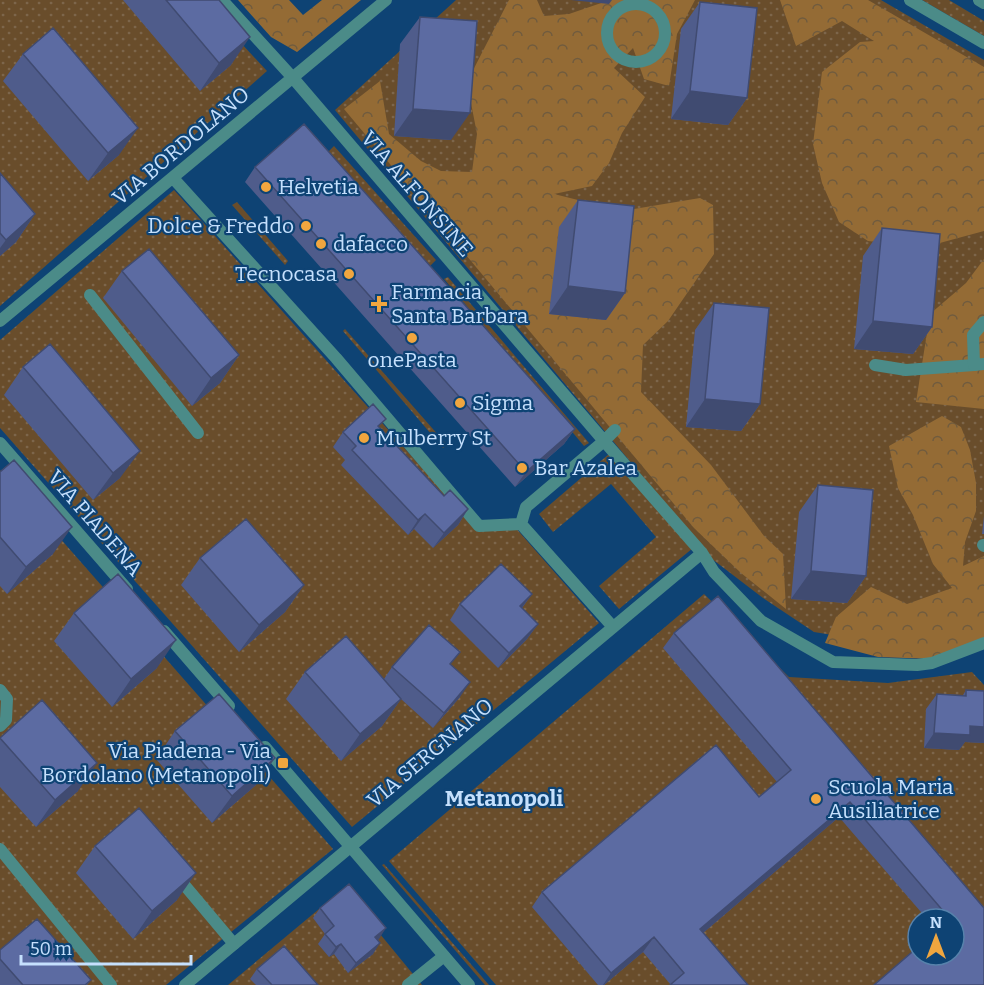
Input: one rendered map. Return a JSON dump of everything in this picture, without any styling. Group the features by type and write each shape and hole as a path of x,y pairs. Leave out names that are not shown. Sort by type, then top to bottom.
{"street":[{"name":"VIA ALFONSINE","path":"222,0 293,78 702,554 714,572 761,621 833,662 932,663 984,643"},
{"name":"VIA BORDOLANO","path":"0,321 387,0"},
{"path":"910,0 984,44"},
{"path":"979,0 984,3"},
{"path":"651,4 664,29 662,46 649,59 632,62 624,60 611,49 607,34 608,25 617,11 624,6 651,4"},
{"path":"172,178 336,358 479,526 521,524"},
{"path":"90,295 198,433"},
{"path":"875,365 906,370 979,365 973,335 984,322"},
{"path":"521,524 526,507 615,430"},
{"name":"VIA PIADENA","path":"0,443 138,602"},
{"path":"521,524 613,627"},
{"name":"VIA SERGNANO","path":"186,985 350,845 702,554"},
{"path":"154,620 235,712"},
{"path":"0,690 7,699 6,720 0,726"},
{"path":"256,737 469,985"},
{"path":"0,849 111,985"},
{"path":"169,867 234,944"},
{"path":"408,985 444,956"}],"shaded area":[{"path":"0,0 201,0 267,71 0,306"},
{"path":"456,0 881,0 984,60 984,621 888,644 814,632 763,598 712,559 335,110"},
{"path":"922,0 949,0 984,21 984,36"},
{"path":"334,146 436,260 430,266 328,152"},
{"path":"174,190 475,527 514,526 599,623 352,827 0,428 0,340"},
{"path":"237,202 288,261 285,265 232,205"},
{"path":"448,277 589,443 584,446 444,279"},
{"path":"345,329 447,445 443,448 343,331"},
{"path":"609,454 693,548 619,609 599,586 656,537 611,484 553,532 539,514"},
{"path":"0,470 333,849 166,985 0,985"},
{"path":"704,594 789,677 888,683 972,672 984,685 984,985 496,985 389,861"},
{"path":"384,864 489,985 485,985 382,865"},
{"path":"343,889 422,985 228,985"}],"green space":[{"path":"238,0 289,0 303,15 322,0 361,0 297,52 271,37"},
{"path":"509,0 537,0 544,16 569,14 610,0 695,0 677,34 669,86 644,79 633,48 614,68 645,97 622,133 609,163 592,186 554,194 622,211 700,198 713,205 714,254 668,321 643,345 641,392 711,465 764,536 783,554 786,609 741,573 694,528 344,109 380,81 389,134 421,161 441,171 472,172 477,134 467,82"},
{"path":"780,0 868,0 984,67 984,231 925,247 868,241 839,222 822,183 813,144 822,72 860,42 874,41 842,21 796,46"},
{"path":"984,259 984,409 916,402 930,314 966,283"},
{"path":"942,416 961,427 970,450 976,483 976,511 965,542 963,566 984,556 984,647 934,659 878,657 825,643 836,617 871,587 907,604 952,588 933,564 913,515 898,488 889,446"}],"building":[{"path":"166,0 219,0 250,37 219,63"},
{"path":"700,2 757,8 747,98 690,91"},
{"path":"420,17 477,21 470,113 413,109"},
{"path":"53,28 138,128 108,153 23,54"},
{"path":"304,124 575,429 526,472 255,167"},
{"path":"0,173 35,214 6,240 0,233"},
{"path":"578,200 634,206 625,293 568,286"},
{"path":"882,228 940,234 932,327 873,321"},
{"path":"149,249 239,355 211,378 122,271"},
{"path":"714,303 769,308 760,404 705,399"},
{"path":"50,344 140,451 113,473 23,367"},
{"path":"373,404 386,419 378,426 444,496 450,490 468,509 444,533 425,514 418,520 352,450 356,446 343,432"},
{"path":"14,460 72,527 26,567 0,537 0,472"},
{"path":"818,485 873,490 866,576 811,571"},
{"path":"246,519 304,585 259,625 200,558"},
{"path":"501,564 532,594 520,606 538,624 509,653 460,604"},
{"path":"118,574 176,640 131,679 74,613"},
{"name":"Scuola Maria Ausiliatrice","path":"718,596 984,908 984,985 874,985 906,957 906,967 966,967 966,907 940,907 850,802 700,929 748,985 670,985 684,973 654,937 611,973 542,892 716,745 759,797 791,770 674,633"},
{"path":"429,625 460,652 450,664 470,682 444,713 392,667"},
{"path":"346,636 401,699 360,734 305,672"},
{"path":"966,690 984,691 984,727 970,726 970,735 934,733 937,694 966,696"},
{"path":"219,694 275,758 232,796 175,731"},
{"path":"42,700 97,763 55,800 0,738"},
{"path":"139,808 196,873 152,911 95,846"},
{"path":"349,884 386,928 375,937 380,943 356,963 341,944 336,947 325,934 334,926 320,908"},
{"path":"37,919 91,980 85,985 23,985 0,959 0,950"},
{"path":"284,946 318,985 272,985 257,969"}],"place":[{"name":"Helvetia","path":"266,187"},
{"name":"Dolce & Freddo","path":"306,226"},
{"name":"dafacco","path":"321,244"},
{"name":"Tecnocasa","path":"349,274"},
{"name":"Farmacia Santa Barbara","path":"379,304"},
{"name":"onePasta","path":"412,338"},
{"name":"Sigma","path":"460,403"},
{"name":"Mulberry St","path":"364,438"},
{"name":"Bar Azalea","path":"522,468"},
{"name":"Via Piadena - Via Bordolano (Metanopoli)","path":"283,763"},
{"name":"Scuola Maria Ausiliatrice","path":"816,799"}],"district":[{"name":"Metanopoli","path":"504,798"}]}
